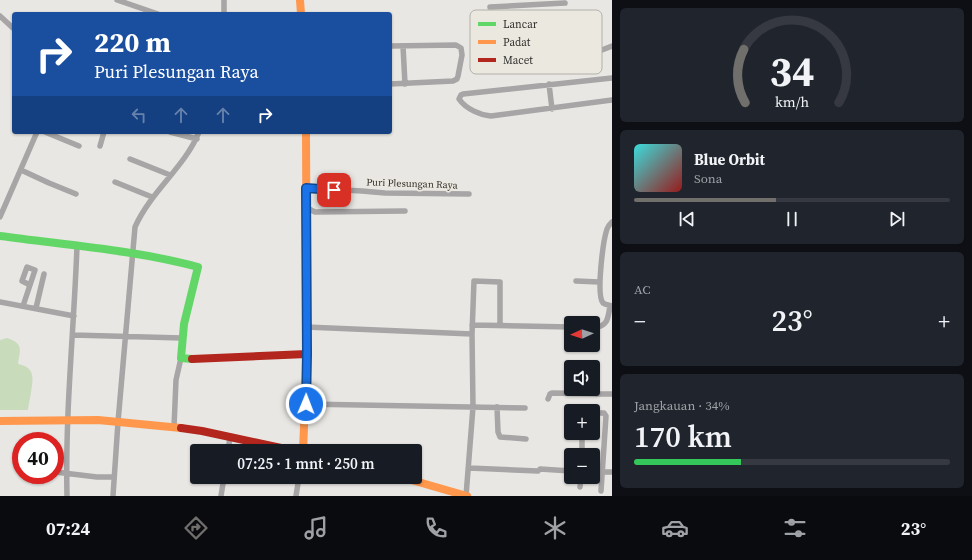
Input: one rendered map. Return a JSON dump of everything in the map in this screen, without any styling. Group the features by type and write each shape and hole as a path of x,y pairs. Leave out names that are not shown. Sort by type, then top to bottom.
{"street":[{"path":"116,0 125,1 153,12"},
{"path":"224,0 224,12"},
{"path":"300,0 301,12"},
{"path":"490,7 505,3 565,3"},
{"path":"0,16 12,27"},
{"path":"392,46 456,45 461,48 462,55 457,79 453,81 392,84"},
{"path":"403,46 405,84"},
{"path":"602,50 612,46"},
{"path":"612,78 463,94 460,95 459,99 469,108 485,116 612,100"},
{"path":"549,84 552,108"},
{"path":"0,217 36,134"},
{"path":"50,134 79,146"},
{"path":"100,146 103,134"},
{"path":"179,134 197,138"},
{"path":"114,496 118,422 135,227 139,217 152,197 190,150 198,134"},
{"path":"303,444 307,354 306,134"},
{"path":"130,160 170,175"},
{"path":"21,170 76,194"},
{"path":"115,182 152,197"},
{"name":"Puri Plesungan Raya","path":"306,188 380,193 469,194"},
{"path":"0,198 7,200"},
{"path":"307,208 315,212 405,211"},
{"path":"600,327 604,325 609,316 611,306 606,305 601,300 599,282 605,237 607,228 612,222"},
{"path":"0,236 132,254 179,262 198,267 184,324 181,358 176,380 174,427"},
{"path":"67,496 67,421 77,246"},
{"path":"36,308 44,274"},
{"path":"422,483 467,496 473,407 472,325 474,281 500,282 500,325"},
{"path":"576,281 599,282"},
{"path":"23,306 30,284"},
{"path":"0,302 74,316"},
{"path":"472,325 564,327"},
{"path":"306,327 472,334"},
{"path":"73,335 182,338"},
{"path":"181,358 196,359 307,354"},
{"path":"548,399 550,393 564,393"},
{"path":"600,394 612,394"},
{"path":"306,404 524,408"},
{"path":"496,407 498,436 502,438 526,439"},
{"path":"600,413 604,413 606,416 601,491"},
{"path":"0,420 98,420 202,431 262,444"},
{"path":"229,444 230,437"},
{"path":"468,468 564,471"},
{"path":"602,472 612,472"},
{"path":"66,473 97,477 114,477"},
{"path":"221,496 223,484"},
{"path":"296,496 298,484"},
{"path":"435,486 436,496"}],"green space":[{"path":"7,338 16,342 20,348 18,364 27,367 31,373 32,382 28,410 0,410 0,340"}],"traffic: fast":[{"path":"0,236 100,248 150,256 198,267 184,324 181,358 192,359"}],"traffic: slow":[{"path":"300,0 301,12"},
{"path":"303,444 307,354 306,134"},
{"path":"0,421 98,420 181,428"},
{"path":"422,483 467,496"}],"traffic: jam":[{"path":"192,359 307,354"},
{"path":"181,428 262,444"}],"route":[{"path":"306,404 306,188 334,190"}]}
